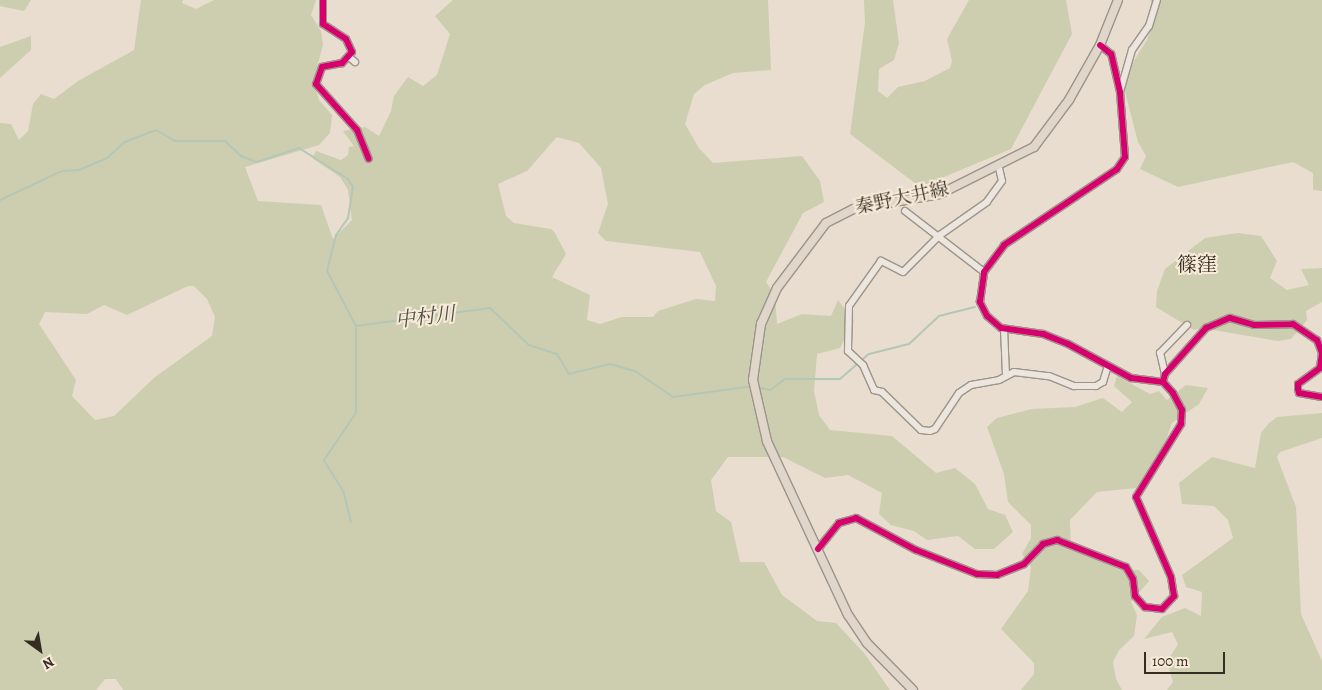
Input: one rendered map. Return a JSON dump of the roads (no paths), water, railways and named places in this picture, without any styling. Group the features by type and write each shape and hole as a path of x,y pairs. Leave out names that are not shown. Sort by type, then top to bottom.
{"main road":[{"name":"秦野大井線","path":"913,690 859,634 776,459 754,394 754,353 762,320 777,288 826,223 854,209 940,194 999,168 1034,147 1050,130 1100,45 1118,0"}],"street":[{"path":"323,0 320,19 350,43 349,57 342,63 322,67 316,84 357,130 368,159"},
{"path":"1120,92 1132,50 1149,26 1157,0"},
{"path":"1100,45 1111,54 1120,92 1127,151 1123,163 1016,236 984,272 982,309 1004,329 1043,334 1131,378 1163,382"},
{"path":"349,57 355,62"},
{"path":"999,168 1002,181 987,202 940,235 901,273 881,261 849,306 848,351 859,362 874,390 882,392 921,430 930,431 935,429 964,389 999,380 1006,374 1028,373 1049,376 1074,386 1096,386 1103,382 1108,366"},
{"path":"905,211 940,235 984,272"},
{"path":"1165,374 1206,328 1222,319 1293,324 1317,340 1322,353 1320,368 1298,384 1299,393 1322,397"},
{"path":"818,549 838,523 856,518 916,550 977,574 997,575 1024,564 1048,542 1067,542 1121,563 1133,579 1139,602 1154,610 1162,608 1174,596 1174,586 1136,497 1181,424 1182,410 1163,382 1165,374 1160,353 1187,325"},
{"path":"1004,329 1006,374"}],"waterway":[{"name":"中村川","path":"0,200 62,171 79,170 107,158 125,142 156,130 175,141 225,141 241,156 257,162 299,148 348,179 353,187 348,218 336,235 327,271 356,326"},
{"name":"中村川","path":"757,387 770,390 785,379 840,379 869,354 909,344 939,316 975,307"},
{"name":"中村川","path":"356,326 490,308 529,345 557,354 569,374 610,364 635,371 673,397 753,386"},
{"path":"351,522 343,491 324,460 356,413 356,326"}],"district":[{"name":"篠窪","path":"1197,264"}]}
